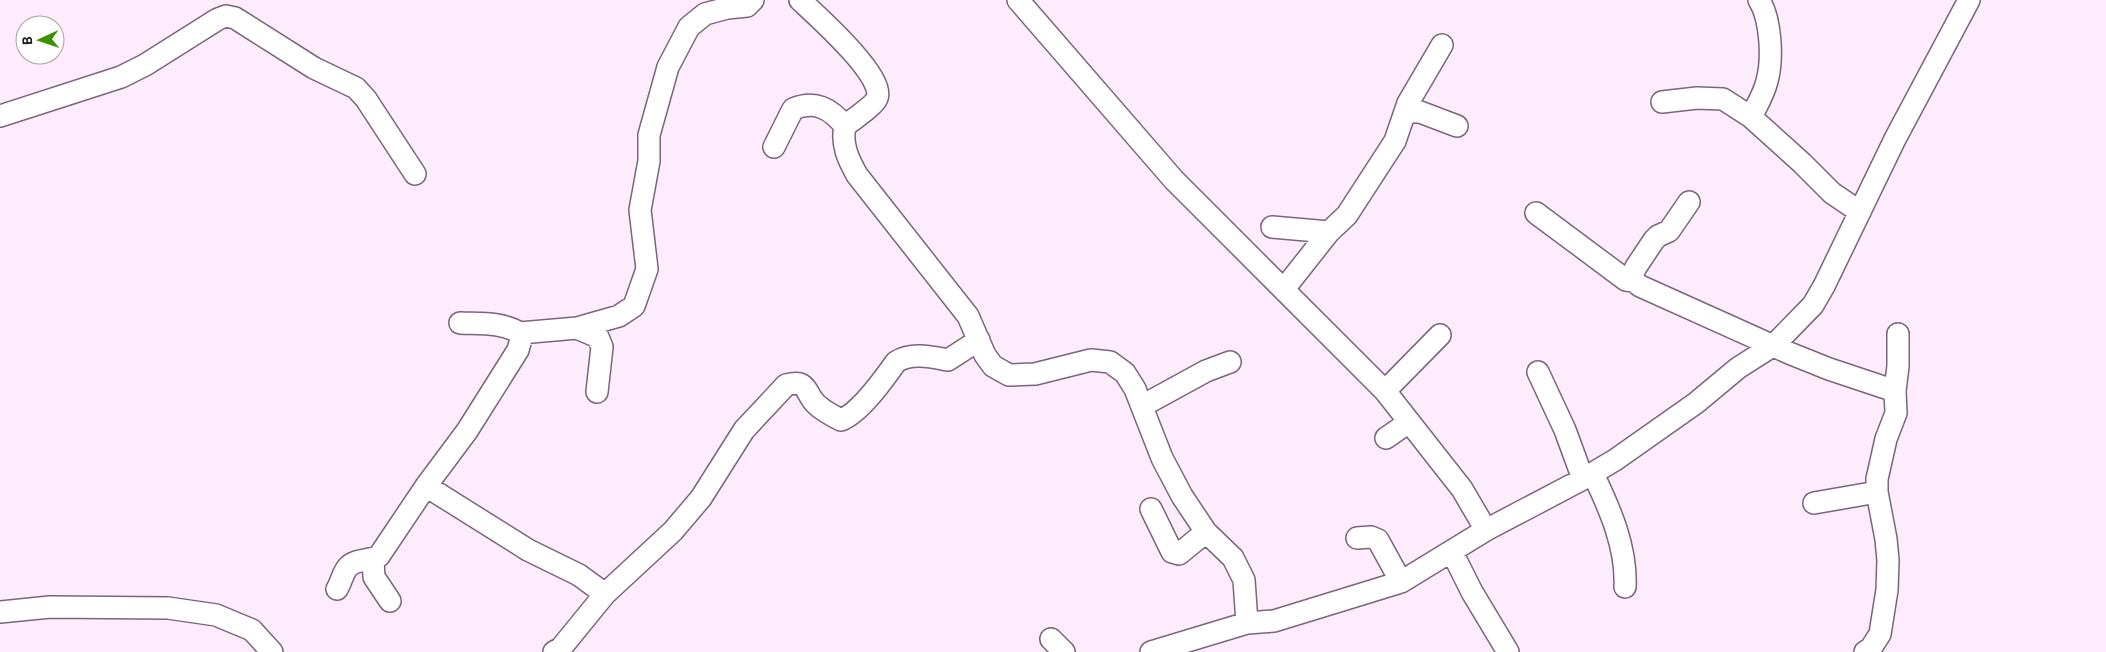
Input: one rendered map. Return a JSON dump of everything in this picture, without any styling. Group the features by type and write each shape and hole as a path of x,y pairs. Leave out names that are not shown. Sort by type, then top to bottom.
{"street":[{"path":"460,323 494,324 520,334 577,328 619,316 634,306 647,269 640,210 649,161 648,135 668,67 690,27 705,14 727,8 747,6 753,0"},
{"path":"800,0 845,44 874,80 879,94 876,101 845,126 842,138 847,158 856,175 968,316 984,355 993,366 1010,375 1035,374 1091,360 1110,362 1126,372 1135,389 1162,458 1182,496 1206,532 1233,558 1244,580 1247,623"},
{"path":"1018,0 1174,180 1385,390 1462,490 1486,530"},
{"path":"1751,117 1768,79 1768,20 1759,0"},
{"path":"1151,652 1247,623 1274,621 1401,582 1486,530 1588,477 1696,403 1738,368 1774,346 1813,305 1835,266 1895,139 1968,0"},
{"path":"0,116 121,77 145,65 218,19 226,16 236,18 314,68 356,88 366,99 415,174"},
{"path":"1284,289 1329,232 1347,214 1395,141 1408,103 1442,45"},
{"path":"1662,102 1714,97 1723,99 1751,117 1832,193 1860,212"},
{"path":"774,147 793,109 801,106 814,105 834,113 845,126"},
{"path":"1406,111 1420,112 1456,126"},
{"path":"1634,281 1632,276 1636,267 1654,240 1669,231 1689,202"},
{"path":"1536,213 1626,280 1634,281 1640,286 1829,369 1895,391"},
{"path":"1272,227 1329,232"},
{"path":"577,328 598,337 602,347 597,392"},
{"path":"337,589 348,567 355,563 373,560 379,556 426,486 467,431 518,350 521,339 520,334"},
{"path":"1865,652 1871,648 1880,634 1887,590 1888,560 1877,492 1877,479 1886,439 1896,414 1895,391 1898,366 1898,334"},
{"path":"1385,390 1440,335"},
{"path":"558,651 605,594 673,531 701,498 744,430 786,385 801,384 807,389 816,404 841,420 857,409 896,362 903,358 925,357 948,360 979,340"},
{"path":"1142,406 1206,371 1230,362"},
{"path":"1538,372 1588,477 1606,500 1624,557 1626,570 1625,587"},
{"path":"1386,438 1409,422"},
{"path":"426,486 528,550 579,575 605,594"},
{"path":"1814,503 1877,492"},
{"path":"1151,508 1172,552 1179,554 1206,532"},
{"path":"1357,538 1371,537 1378,540 1401,582"},
{"path":"1452,552 1472,592 1508,652"},
{"path":"373,560 374,577 390,601"},
{"path":"0,612 50,607 168,608 216,615 252,630 272,652"}]}
